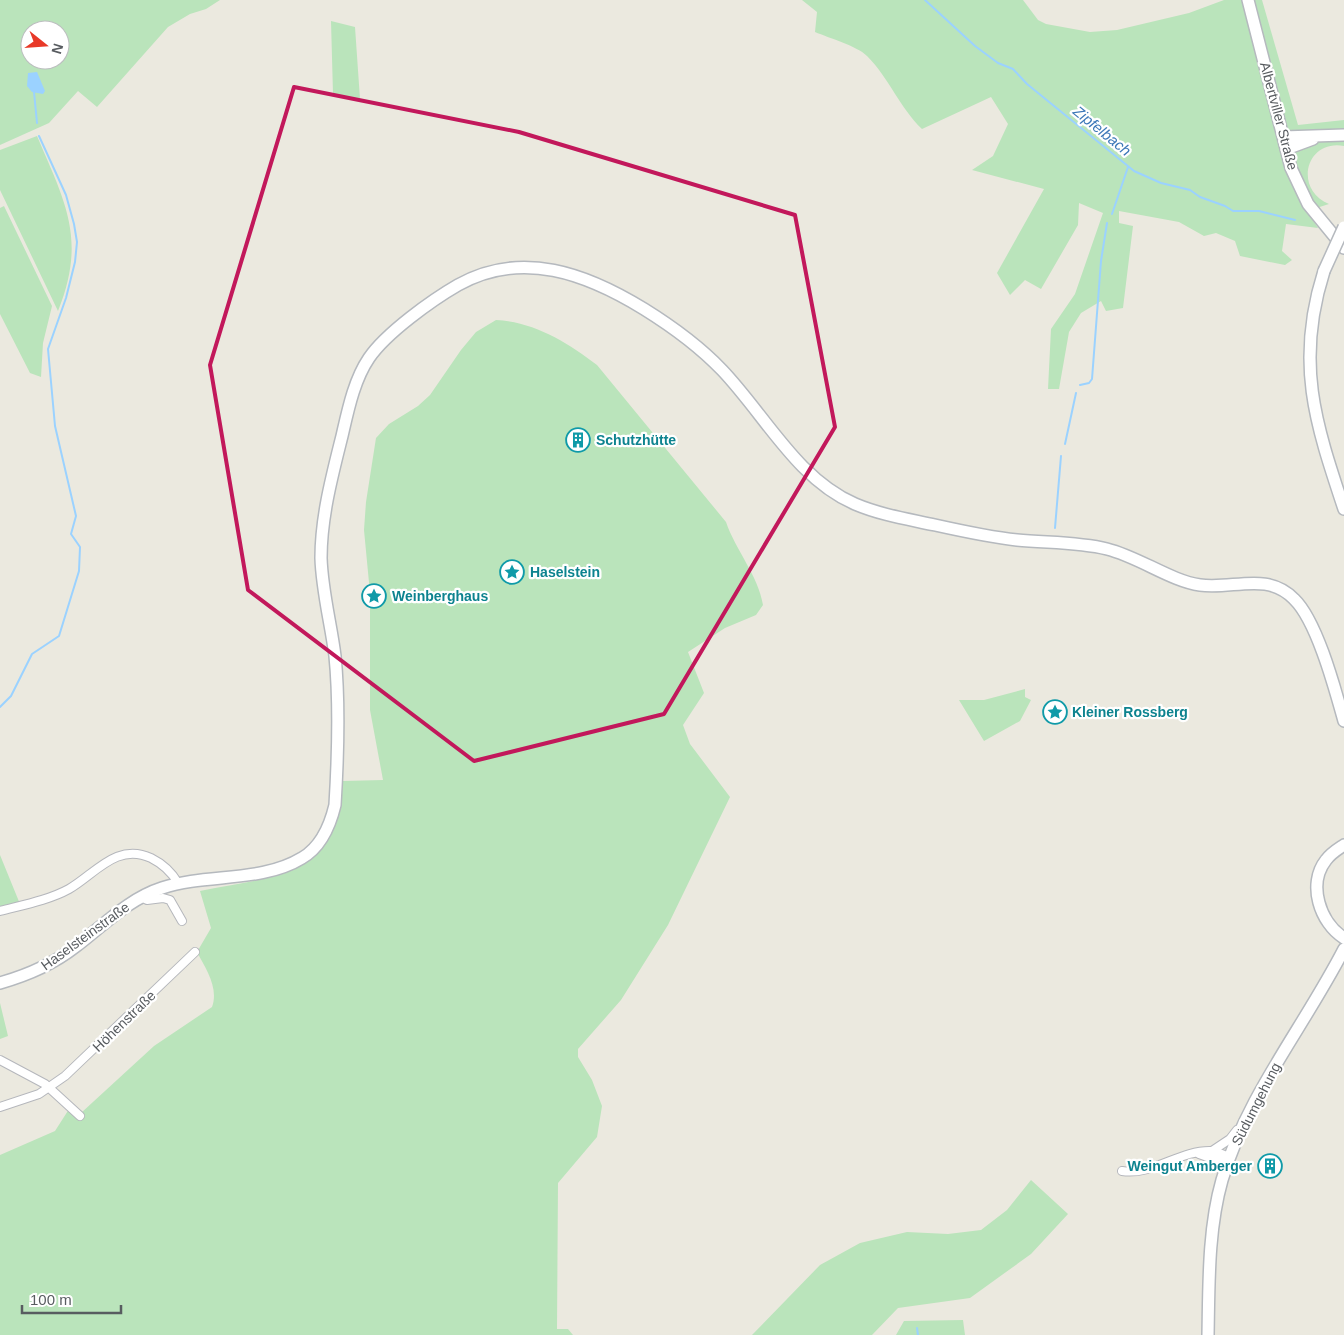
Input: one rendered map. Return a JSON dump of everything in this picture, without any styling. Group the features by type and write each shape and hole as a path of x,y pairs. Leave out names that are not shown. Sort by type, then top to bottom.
{"street":[{"name":"Albertviller Straße","path":"1248,0 1282,136 1303,194 1322,223 1344,248"},
{"path":"1282,136 1344,135"},
{"path":"1286,149 1322,136"},
{"path":"1343,506 1318,425 1309,366 1309,334 1314,303 1324,271 1344,227"},
{"name":"Haselsteinstraße","path":"0,983 36,971 62,956 119,911 142,897 178,883 271,870 293,863 316,847 331,822 335,805 336,778 337,694 322,551 328,494 352,395 362,369 383,341 455,286 497,270 532,266 580,276 616,292 664,322 689,340 724,372 812,476 852,503 884,514 994,537 1085,545 1106,549 1143,561 1192,584 1206,586 1262,583 1286,592 1297,601 1304,611 1314,632 1344,720"},
{"path":"1344,846 1326,860 1317,882 1319,906 1340,925 1344,938"},
{"path":"0,912 60,893 114,857 122,854 140,854 158,861 170,871 178,883"},
{"name":"Haselsteinstraße","path":"142,897 147,900 163,898 170,900 182,921"},
{"name":"Südumgehung","path":"1208,1335 1212,1238 1220,1190 1228,1161 1243,1123 1260,1090 1324,986 1344,948"},
{"name":"Höhenstraße","path":"0,1107 27,1099 50,1087 80,1064 195,952"},
{"path":"0,1060 26,1072 50,1087 80,1116"},
{"path":"1122,1171 1132,1173 1142,1171 1195,1153 1212,1151 1230,1139 1243,1123"},
{"path":"1212,1151 1228,1161"},
{"path":"1195,1153 1228,1161"}],"highlighted area":[{"path":"294,87 519,132 795,215 835,427 664,714 474,761 248,590 210,365"}],"green space":[{"path":"0,0 220,0 206,9 190,14 168,27 97,107 78,91 49,123 0,145"},
{"path":"802,0 1023,0 1038,20 1046,24 1090,32 1117,30 1189,13 1224,0 1262,0 1298,125 1344,120 1344,146 1331,146 1321,150 1313,157 1309,167 1308,177 1311,188 1318,197 1329,204 1307,211 1318,228 1286,224 1282,251 1292,260 1285,265 1240,256 1235,241 1216,233 1204,236 1179,222 1119,211 1119,223 1133,226 1123,308 1106,311 1101,301 1081,313 1069,332 1059,389 1048,389 1051,329 1075,294 1103,213 1079,203 1078,225 1041,289 1025,280 1010,295 997,273 1044,189 972,170 993,156 1008,124 991,97 922,129 907,112 882,74 867,56 850,46 815,32 817,12"},
{"path":"331,21 355,27 360,99 348,99 333,94"},
{"path":"37,136 64,201 69,221 71,263 67,286 58,311 0,190 0,150"},
{"path":"4,206 52,306 43,343 41,377 30,373 0,314 0,208"},
{"path":"496,320 537,329 562,341 597,365 726,522 757,583 763,605 756,615 725,628 688,652 704,693 683,725 690,744 730,797 668,925 621,1000 578,1049 578,1057 592,1080 602,1106 597,1137 558,1183 557,1329 568,1329 573,1335 0,1335 0,1155 55,1131 71,1106 81,1113 154,1046 212,1007 214,1000 213,986 197,952 211,928 200,891 255,881 298,867 315,855 328,838 338,813 343,781 383,780 370,710 370,593 364,530 366,502 376,438 389,424 418,406 430,395 476,332"},
{"path":"1025,689 1025,697 1031,700 1020,721 984,741 959,700 984,700"},
{"path":"0,855 20,904 0,909"},
{"path":"0,1003 8,1036 0,1039"},
{"path":"1031,1180 1068,1214 1031,1254 970,1298 898,1308 872,1335 752,1335 820,1265 860,1243 907,1232 948,1234 981,1230 1007,1210"},
{"path":"963,1320 965,1335 896,1335 904,1321"}],"water":[{"path":"37,72 45,91 43,94 32,92 27,86 28,73"}],"waterway":[{"name":"Zipfelbach","path":"925,0 975,46 998,63 1013,69 1027,84 1134,171 1161,183 1190,190 1200,197 1233,211 1259,211 1295,220"},
{"path":"34,92 37,123"},
{"path":"0,707 11,696 32,654 59,636 79,571 80,547 71,534 76,516 55,426 48,349 66,298 75,262 77,242 66,195 39,136"},
{"path":"1112,214 1128,167"},
{"path":"1080,385 1089,383 1092,379 1101,261 1107,223"},
{"path":"1065,444 1076,393"},
{"path":"1055,528 1061,456"},
{"path":"917,1328 918,1335"}],"place":[{"name":"Schutzhütte","path":"578,440"},
{"name":"Haselstein","path":"512,572"},
{"name":"Weinberghaus","path":"374,596"},
{"name":"Kleiner Rossberg","path":"1055,712"},
{"name":"Weingut Amberger","path":"1270,1166"}]}
